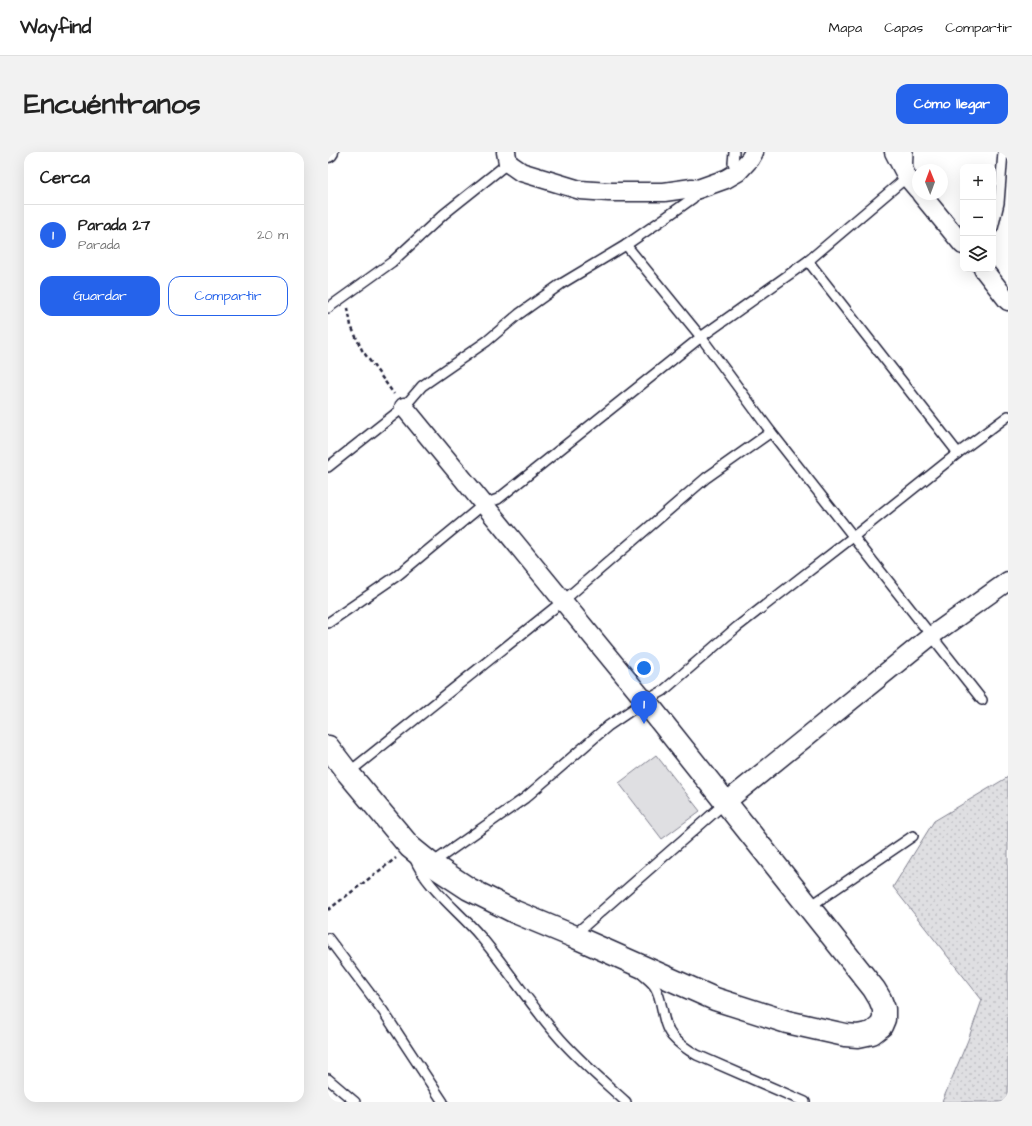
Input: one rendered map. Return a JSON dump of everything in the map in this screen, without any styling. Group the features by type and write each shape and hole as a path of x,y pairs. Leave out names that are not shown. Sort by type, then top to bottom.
{"street":[{"path":"507,157 521,172 580,190 635,193 664,192 692,188 698,189 726,179 738,172 750,159 754,152"},
{"path":"894,152 912,182"},
{"path":"926,200 960,241"},
{"path":"989,273 1008,301"},
{"path":"328,747 410,847 469,889 515,912 715,999 787,1022 845,1035 858,1036 872,1033 881,1026 884,1019 884,1009 880,999 809,907 645,701 404,407"},
{"path":"726,802 931,636 1008,581"}],"lane":[{"path":"734,152 733,162 738,172"},
{"path":"908,152 912,178"},
{"path":"996,216 999,203 1003,152"},
{"path":"328,308 392,262 507,157"},
{"path":"328,622 398,575 484,504 498,499 701,337 912,185"},
{"path":"328,467 404,407 422,386 487,341 518,314 561,284 626,245 692,198 697,193 698,189"},
{"path":"626,245 701,337 771,432 982,700"},
{"path":"808,261 958,453"},
{"path":"432,864 525,798 608,726 645,701 663,691 737,627 958,453 1008,416"},
{"path":"348,773 563,601 706,478 771,432"},
{"path":"573,936 726,802"},
{"path":"809,907 913,836"},
{"path":"410,847 419,868 428,881 480,936 556,1034 587,1067 626,1102"},
{"path":"328,938 383,1011 442,1102"},
{"path":"626,959 654,986 658,995 666,1026 672,1036 682,1045 696,1055 805,1102"},
{"path":"328,1079 355,1102"}],"path":[{"path":"346,296 351,326 362,350 404,407"},
{"path":"328,910 410,847"}],"shaded area":[{"path":"656,755 700,811 662,839 619,783"},
{"path":"1008,777 1008,1102 942,1102 968,1040 982,1000 893,887 934,821"}],"place":[{"name":"Parada 27","path":"644,724"}]}
